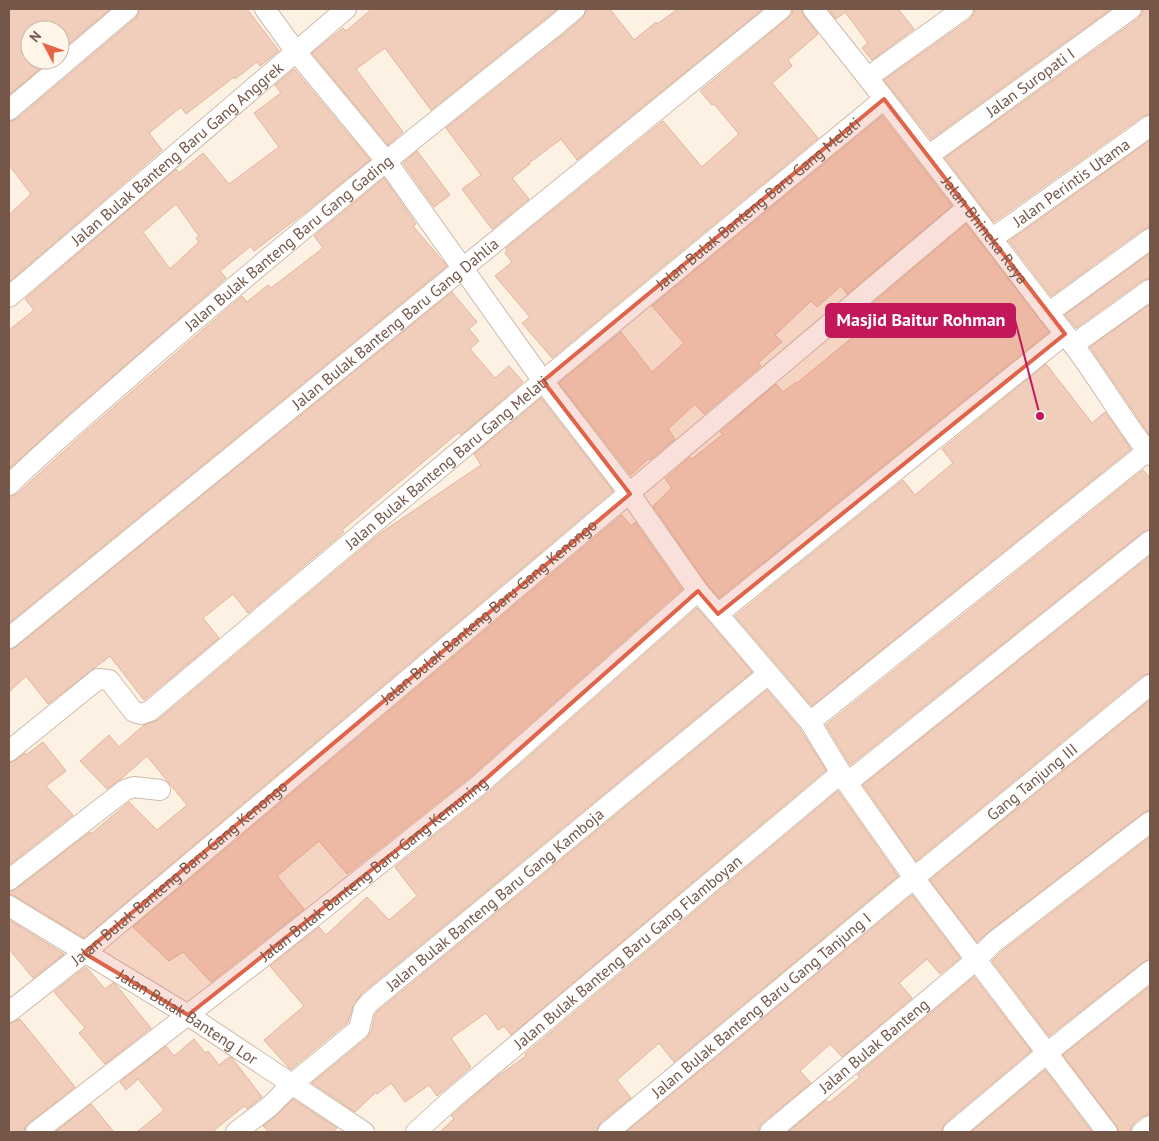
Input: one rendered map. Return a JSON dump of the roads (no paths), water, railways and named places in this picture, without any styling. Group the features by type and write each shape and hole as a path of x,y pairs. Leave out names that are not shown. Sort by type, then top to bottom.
{"street":[{"path":"9,110 128,9"},
{"path":"265,9 296,52 387,162 543,381 630,494 698,591 810,722 844,778 914,878 984,952 1047,1053 1108,1132"},
{"name":"Jalan Bulak Banteng Baru Gang Anggrek","path":"9,297 346,9"},
{"name":"Jalan Bulak Banteng Baru Gang Gading","path":"9,485 47,448 213,304 575,9"},
{"name":"Jalan Bulak Banteng Baru Gang Dahlia","path":"9,638 781,9"},
{"name":"Jalan Bhineka Raya","path":"813,9 868,77 967,208 993,238 1149,452"},
{"path":"868,77 962,9"},
{"name":"Jalan Suropati I","path":"928,156 1131,9"},
{"name":"Jalan Bulak Banteng Baru Gang Melati","path":"9,751 98,679 109,680 134,712 141,714 150,711 543,381 884,99"},
{"name":"Jalan Perintis Utama","path":"993,238 1150,126"},
{"name":"Jalan Bulak Banteng Baru Gang Kenongo","path":"9,1012 84,953 967,208"},
{"path":"1048,313 1150,239"},
{"path":"718,614 1069,340 1150,290"},
{"path":"810,722 1149,452"},
{"name":"Jalan Bulak Banteng Baru Gang Flamboyan","path":"416,1132 451,1100 844,778 1150,541"},
{"name":"Jalan Bulak Banteng Baru Gang Kemuning","path":"36,1132 188,1015 480,784 698,591"},
{"name":"Jalan Bulak Banteng Baru Gang Kamboja","path":"236,1132 269,1107 291,1084 359,1029 364,1009 370,1002 768,674"},
{"name":"Gang Tanjung III","path":"914,878 1150,685"},
{"path":"9,880 126,790 134,787 160,790"},
{"name":"Jalan Bulak Banteng","path":"770,1132 984,952 1150,822"},
{"name":"Jalan Bulak Banteng Baru Gang Tanjung I","path":"608,1132 914,878"},
{"name":"Jalan Bulak Banteng Lor","path":"9,906 188,1015 364,1132"},
{"path":"954,1132 1047,1053 1150,971"},
{"path":"1142,1132 1150,1126"}],"place":[{"name":"Masjid Baitur Rohman","path":"1040,416"}]}
